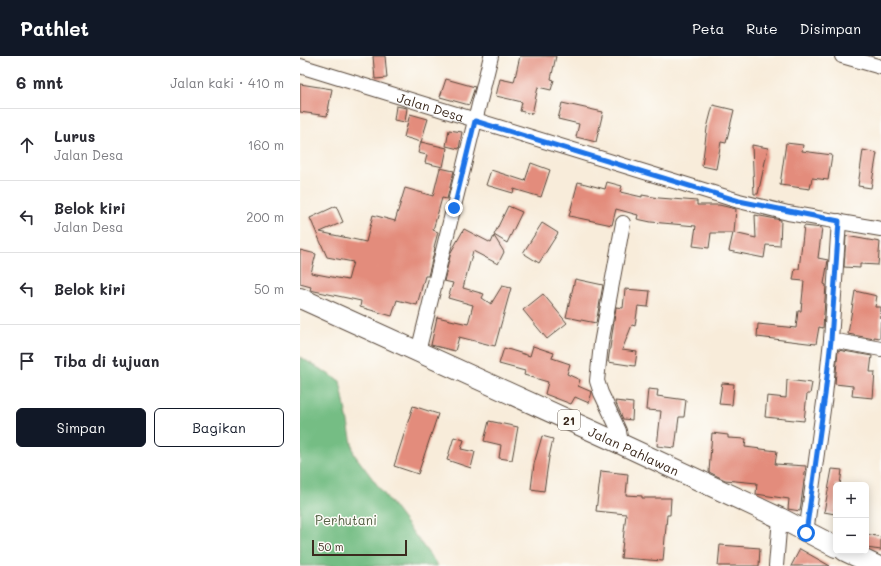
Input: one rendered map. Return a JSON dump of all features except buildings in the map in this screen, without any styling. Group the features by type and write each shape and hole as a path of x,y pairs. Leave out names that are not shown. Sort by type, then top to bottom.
{"highway":[{"name":"Jalan Pahlawan","path":"300,298 621,444 780,518 806,533 833,546"},
{"path":"851,554 877,566"}],"street":[{"path":"418,352 491,56"},
{"path":"842,56 881,67"},
{"name":"Jalan Desa","path":"300,66 739,201 881,229"},
{"path":"806,533 831,340 839,221"},
{"path":"621,444 616,423 600,393 597,381 602,337 623,224"},
{"path":"831,340 881,349"},
{"path":"776,566 780,518"}],"green space":[{"name":"Perhutani","path":"300,357 340,381 354,454 438,566 300,566"}],"route":[{"path":"454,208 475,121 739,201 839,221 831,340 806,533"}]}
